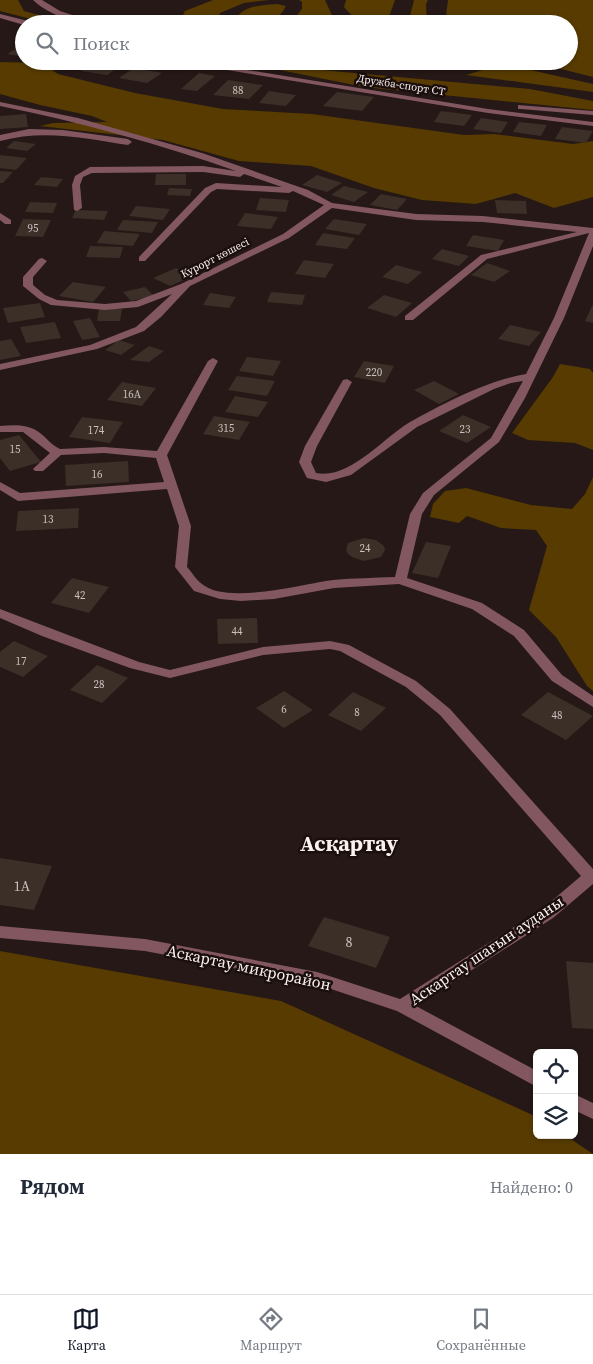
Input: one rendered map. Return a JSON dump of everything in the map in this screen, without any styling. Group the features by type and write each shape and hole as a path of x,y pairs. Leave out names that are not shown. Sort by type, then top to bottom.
{"street":[{"path":"37,0 46,7 65,15"},
{"path":"0,16 15,20"},
{"name":"Дружба-спорт СТ","path":"234,70 488,111 593,124"},
{"path":"397,95 593,113"},
{"path":"0,104 37,110 182,150 268,178 305,192 330,205 416,217 483,218 593,232"},
{"path":"0,138 18,132 79,135 182,150"},
{"path":"77,208 76,185 79,176 90,170 203,169 268,178"},
{"path":"142,259 208,190 216,186 233,185 305,192"},
{"name":"Курорт көшесі","path":"0,367 93,347 140,329 157,315 187,284 286,236 330,205"},
{"path":"409,318 484,257 593,232"},
{"path":"400,580 416,514 429,493 495,440 530,377 559,318 593,232"},
{"path":"42,261 28,276 28,286 55,304 105,307 138,304 187,284"},
{"path":"212,361 161,455 185,526 181,567 198,588 240,597 274,595 334,584 400,580 477,606 519,633 557,678 593,702"},
{"path":"347,382 311,446 305,462 311,476 326,479 347,472 413,424 490,387 509,380 530,377"},
{"path":"1,429 25,429 36,435 49,448 58,452 104,450 161,455"},
{"path":"40,469 58,452"},
{"path":"0,485 18,498 171,485"},
{"path":"0,613 135,666 170,674 263,651 330,645 344,648 411,684 445,712 592,876"},
{"name":"Аскартау шағын ауданы","path":"402,1006 546,914 592,876"},
{"name":"Аскартау микрорайон","path":"0,932 145,945 317,978 402,1006 533,1078"},
{"path":"578,1103 593,1112"}],"shaded area":[{"path":"0,0 18,0 24,11 38,15 15,15 0,11"},
{"path":"213,0 269,0 244,3 220,13 219,15 183,15 185,11"},
{"path":"299,0 325,0 332,15 297,15 302,9 302,2"},
{"path":"346,0 395,0 389,15 351,15 344,7"},
{"path":"414,0 428,0 426,4 427,15 410,15"},
{"path":"448,0 593,0 593,77 565,70 578,70 578,15 446,15"},
{"path":"277,4 286,6 280,15 238,15 256,6"},
{"path":"0,62 15,62 15,70 52,70 58,74 135,93 223,109 312,114 464,135 494,134 573,144 593,141 593,197 554,208 515,193 476,204 422,200 374,188 311,166 239,161 163,140 40,126 53,123 107,122 92,116 0,94"},
{"path":"280,70 322,70 530,89 593,101 593,110 364,87"},
{"path":"483,70 530,70 593,84 593,92 466,75"},
{"path":"560,364 590,369 593,373 593,450 575,443 528,440 512,433 553,377"},
{"path":"593,477 593,691 587,686 556,637 529,610 547,546 536,530 501,528 467,516 459,523 430,517 433,504 445,491 466,488 531,505 572,509 585,494"},
{"path":"0,951 281,1001 533,1115 533,1139 571,1139 593,1154 0,1154"}],"building":[{"path":"15,49 15,55 7,54"},
{"path":"82,70 114,70 107,75 81,71"},
{"path":"131,70 162,73 147,83 119,78"},
{"path":"199,73 215,76 197,91 181,89"},
{"path":"228,80 263,85 249,99 213,95"},
{"path":"269,91 296,95 286,106 259,103"},
{"path":"337,92 374,97 362,111 323,106"},
{"path":"441,111 472,115 464,126 434,122"},
{"path":"26,114 28,127 0,129 0,116"},
{"path":"481,118 508,122 501,133 473,129"},
{"path":"519,122 547,125 541,136 513,132"},
{"path":"562,127 593,131 586,143 555,139"},
{"path":"14,141 36,144 27,151 6,148"},
{"path":"0,155 27,158 16,170 0,168"},
{"path":"0,171 13,172 3,183 0,183"},
{"path":"156,174 186,174 186,185 155,185"},
{"path":"317,175 342,183 327,192 302,185"},
{"path":"41,177 63,179 57,187 34,185"},
{"path":"344,186 368,192 354,202 331,195"},
{"path":"169,188 192,189 190,196 167,195"},
{"path":"381,194 407,199 397,210 370,205"},
{"path":"260,198 289,200 286,212 256,210"},
{"path":"495,200 526,201 527,214 497,213"},
{"path":"30,202 57,203 53,213 25,212"},
{"path":"136,206 170,209 163,220 129,216"},
{"path":"76,210 108,211 104,220 72,218"},
{"path":"245,213 278,217 271,229 237,226"},
{"path":"23,219 51,220 43,237 15,236"},
{"path":"334,219 367,224 359,235 325,229"},
{"path":"123,220 158,222 152,233 117,230"},
{"path":"104,231 140,234 133,246 97,243"},
{"path":"323,233 355,238 347,249 315,245"},
{"path":"473,235 504,240 498,251 466,246"},
{"path":"90,246 123,247 120,258 86,257"},
{"path":"442,249 469,256 459,266 432,259"},
{"path":"304,260 334,264 325,278 295,274"},
{"path":"487,263 510,271 494,282 471,275"},
{"path":"396,265 422,272 408,284 382,277"},
{"path":"176,268 193,276 170,286 153,278"},
{"path":"73,282 106,287 93,302 59,296"},
{"path":"145,287 154,296 131,301 123,292"},
{"path":"271,292 305,295 302,305 267,302"},
{"path":"210,293 236,297 229,308 203,305"},
{"path":"384,295 412,303 396,317 367,308"},
{"path":"40,303 45,317 8,323 3,308"},
{"path":"593,304 593,323 585,321"},
{"path":"99,309 122,309 120,321 97,321"},
{"path":"90,318 100,337 82,340 73,321"},
{"path":"55,322 61,338 26,343 20,327"},
{"path":"510,325 541,332 529,346 498,339"},
{"path":"11,339 21,356 0,360 0,341"},
{"path":"119,340 135,345 121,355 105,350"},
{"path":"149,346 164,351 149,362 130,360"},
{"path":"247,357 281,361 273,376 239,371"},
{"path":"364,361 394,366 385,383 354,377"},
{"path":"237,376 275,381 267,396 228,390"},
{"path":"434,381 459,394 439,404 414,390"},
{"path":"122,382 156,388 142,406 107,400"},
{"path":"235,396 268,402 258,417 225,412"},
{"path":"463,415 491,427 467,443 439,431"},
{"path":"214,416 250,422 239,440 203,434"},
{"path":"82,417 123,422 110,443 69,437"},
{"path":"19,435 41,462 10,471 0,458 0,440"},
{"path":"128,461 129,482 66,486 65,465"},
{"path":"79,508 78,528 16,531 18,511"},
{"path":"364,538 376,540 384,546 385,550 381,557 364,561 348,554 346,550 348,543"},
{"path":"426,542 451,546 438,578 412,573"},
{"path":"72,578 109,587 89,613 51,603"},
{"path":"257,618 258,643 218,644 217,619"},
{"path":"14,641 48,656 23,677 0,667 0,652"},
{"path":"97,665 128,678 102,703 70,690"},
{"path":"284,691 313,710 284,728 256,708"},
{"path":"353,692 386,708 361,731 328,715"},
{"path":"548,692 593,716 566,740 521,715"},
{"path":"0,858 52,866 34,910 0,905"},
{"path":"324,917 390,937 376,968 308,946"},
{"path":"566,961 593,963 593,1029 572,1028"}],"district":[{"name":"Асқартау","path":"349,843"}]}
